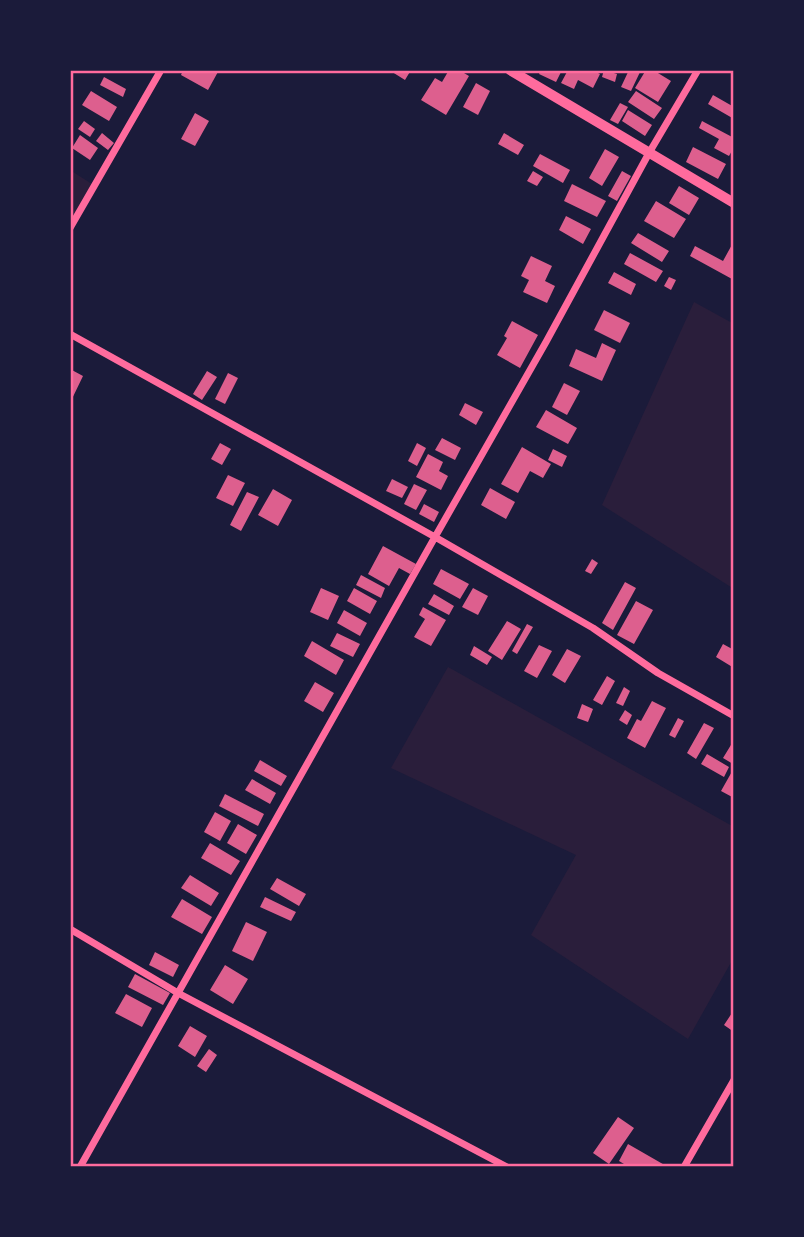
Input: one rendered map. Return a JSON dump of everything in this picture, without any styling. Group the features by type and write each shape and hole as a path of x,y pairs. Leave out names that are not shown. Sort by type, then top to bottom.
{"street":[{"path":"70,228 161,70"},
{"path":"509,70 734,203"},
{"path":"80,1167 698,70"},
{"path":"70,334 435,537 593,628 658,673 734,716"},
{"path":"70,929 178,993 507,1167"},
{"path":"684,1167 734,1080"}],"shaded area":[{"path":"70,170 95,186 70,236"},
{"path":"694,302 734,324 734,589 602,505"},
{"path":"448,667 734,827 734,957 688,1039 531,935 576,855 391,768"}],"building":[{"path":"183,70 219,70 208,90 181,75"},
{"path":"389,70 411,70 405,80"},
{"path":"449,70 459,70 469,76 446,115 421,100 435,78 442,82"},
{"path":"541,70 562,70 556,82 539,74"},
{"path":"568,70 592,70 600,74 593,88 578,80 574,89 561,83"},
{"path":"604,70 617,74 615,82 602,77"},
{"path":"629,70 641,70 631,91 621,87"},
{"path":"646,70 653,70 671,81 658,102 635,88"},
{"path":"104,77 126,89 123,97 100,85"},
{"path":"476,83 490,91 478,115 463,107"},
{"path":"91,91 117,107 109,121 82,105"},
{"path":"636,91 662,108 654,119 628,102"},
{"path":"713,95 734,107 734,119 708,104"},
{"path":"620,103 628,107 618,124 610,120"},
{"path":"628,110 652,125 645,136 622,121"},
{"path":"195,113 209,121 195,146 181,139"},
{"path":"84,121 95,129 90,137 78,129"},
{"path":"702,121 734,138 734,147 729,156 714,148 719,139 699,128"},
{"path":"102,133 114,143 108,150 96,141"},
{"path":"504,133 524,145 518,155 498,144"},
{"path":"80,135 98,148 90,160 72,148"},
{"path":"693,147 726,164 718,179 686,162"},
{"path":"605,149 619,157 602,186 589,178"},
{"path":"540,154 570,170 563,183 533,166"},
{"path":"533,171 543,177 537,186 527,181"},
{"path":"622,171 631,176 617,201 608,196"},
{"path":"572,184 606,201 597,217 564,201"},
{"path":"679,186 699,198 689,215 669,203"},
{"path":"656,201 686,219 674,238 644,221"},
{"path":"566,216 591,229 583,244 559,230"},
{"path":"638,233 669,251 662,262 631,243"},
{"path":"734,241 732,279 690,256 695,246 723,261"},
{"path":"630,253 663,271 656,282 624,264"},
{"path":"531,256 552,266 545,281 555,286 547,303 523,292 529,280 521,276"},
{"path":"614,272 636,284 631,295 608,283"},
{"path":"669,277 676,280 671,290 664,286"},
{"path":"604,310 630,323 620,343 594,330"},
{"path":"512,321 538,335 520,368 497,355 507,338 504,336"},
{"path":"602,343 616,350 602,381 569,366 576,349 596,358"},
{"path":"70,369 83,376 70,403"},
{"path":"207,371 217,377 202,400 193,394"},
{"path":"228,373 238,378 225,404 215,399"},
{"path":"564,383 580,391 567,415 552,407"},
{"path":"465,403 483,412 476,425 459,415"},
{"path":"546,410 577,428 568,444 536,427"},
{"path":"442,438 461,448 455,460 435,450"},
{"path":"220,443 231,449 222,465 211,459"},
{"path":"417,443 426,448 417,466 408,461"},
{"path":"522,447 551,464 543,478 530,471 518,493 501,484"},
{"path":"553,449 567,456 562,467 548,460"},
{"path":"428,454 443,462 439,471 448,476 441,490 416,477"},
{"path":"228,475 245,483 233,506 216,498"},
{"path":"392,479 408,487 402,498 386,491"},
{"path":"414,484 427,490 416,510 404,504"},
{"path":"490,488 515,502 506,519 481,505"},
{"path":"273,489 292,500 278,526 258,515"},
{"path":"247,492 259,497 241,531 230,525"},
{"path":"424,504 439,512 434,522 419,514"},
{"path":"383,546 416,564 410,574 399,568 389,586 368,574"},
{"path":"592,559 598,563 591,574 585,571"},
{"path":"441,569 469,584 460,599 433,584"},
{"path":"361,575 385,588 381,598 356,585"},
{"path":"625,582 636,588 613,630 602,623"},
{"path":"321,588 339,596 328,620 310,612"},
{"path":"354,588 377,601 370,614 347,601"},
{"path":"473,588 488,596 478,615 462,607"},
{"path":"434,594 454,606 449,615 428,604"},
{"path":"636,601 653,610 634,644 617,635"},
{"path":"423,607 446,620 431,646 414,637 425,619 419,615"},
{"path":"344,610 367,623 360,636 337,623"},
{"path":"507,621 521,629 502,660 488,651"},
{"path":"527,624 533,627 517,654 512,651"},
{"path":"337,633 360,644 353,657 330,646"},
{"path":"312,641 344,660 336,675 304,656"},
{"path":"723,644 734,650 734,668 716,657"},
{"path":"539,645 552,651 537,678 524,671"},
{"path":"474,646 492,657 487,665 470,655"},
{"path":"567,649 581,656 565,683 552,675"},
{"path":"607,676 615,681 602,705 593,700"},
{"path":"315,682 334,693 323,712 304,701"},
{"path":"624,687 630,691 623,706 616,703"},
{"path":"652,701 666,708 645,748 627,738 637,719 641,721"},
{"path":"582,704 593,709 588,722 577,718"},
{"path":"625,710 632,715 627,725 619,720"},
{"path":"678,718 684,721 675,738 669,735"},
{"path":"704,723 714,728 696,759 687,753"},
{"path":"734,740 734,762 733,764 723,758"},
{"path":"707,754 729,767 724,777 701,764"},
{"path":"260,760 287,776 281,786 254,771"},
{"path":"734,768 734,798 721,791"},
{"path":"252,779 276,793 270,804 245,790"},
{"path":"225,794 264,814 258,826 219,806"},
{"path":"215,812 231,821 220,841 204,832"},
{"path":"238,824 257,835 246,854 227,843"},
{"path":"210,843 240,861 231,875 201,858"},
{"path":"190,875 219,893 211,906 181,888"},
{"path":"277,878 306,894 299,906 270,889"},
{"path":"265,897 296,912 291,921 260,907"},
{"path":"182,899 212,917 202,934 171,917"},
{"path":"246,922 267,932 253,961 232,951"},
{"path":"155,952 179,965 173,977 149,965"},
{"path":"225,965 248,979 233,1004 210,990"},
{"path":"135,974 170,993 163,1005 128,987"},
{"path":"126,994 152,1008 142,1027 115,1013"},
{"path":"734,1010 734,1032 724,1025"},
{"path":"190,1026 207,1036 195,1057 178,1046"},
{"path":"209,1049 217,1055 206,1072 197,1066"},
{"path":"618,1117 634,1128 609,1164 593,1153"},
{"path":"628,1144 668,1167 629,1167 619,1161"}]}
